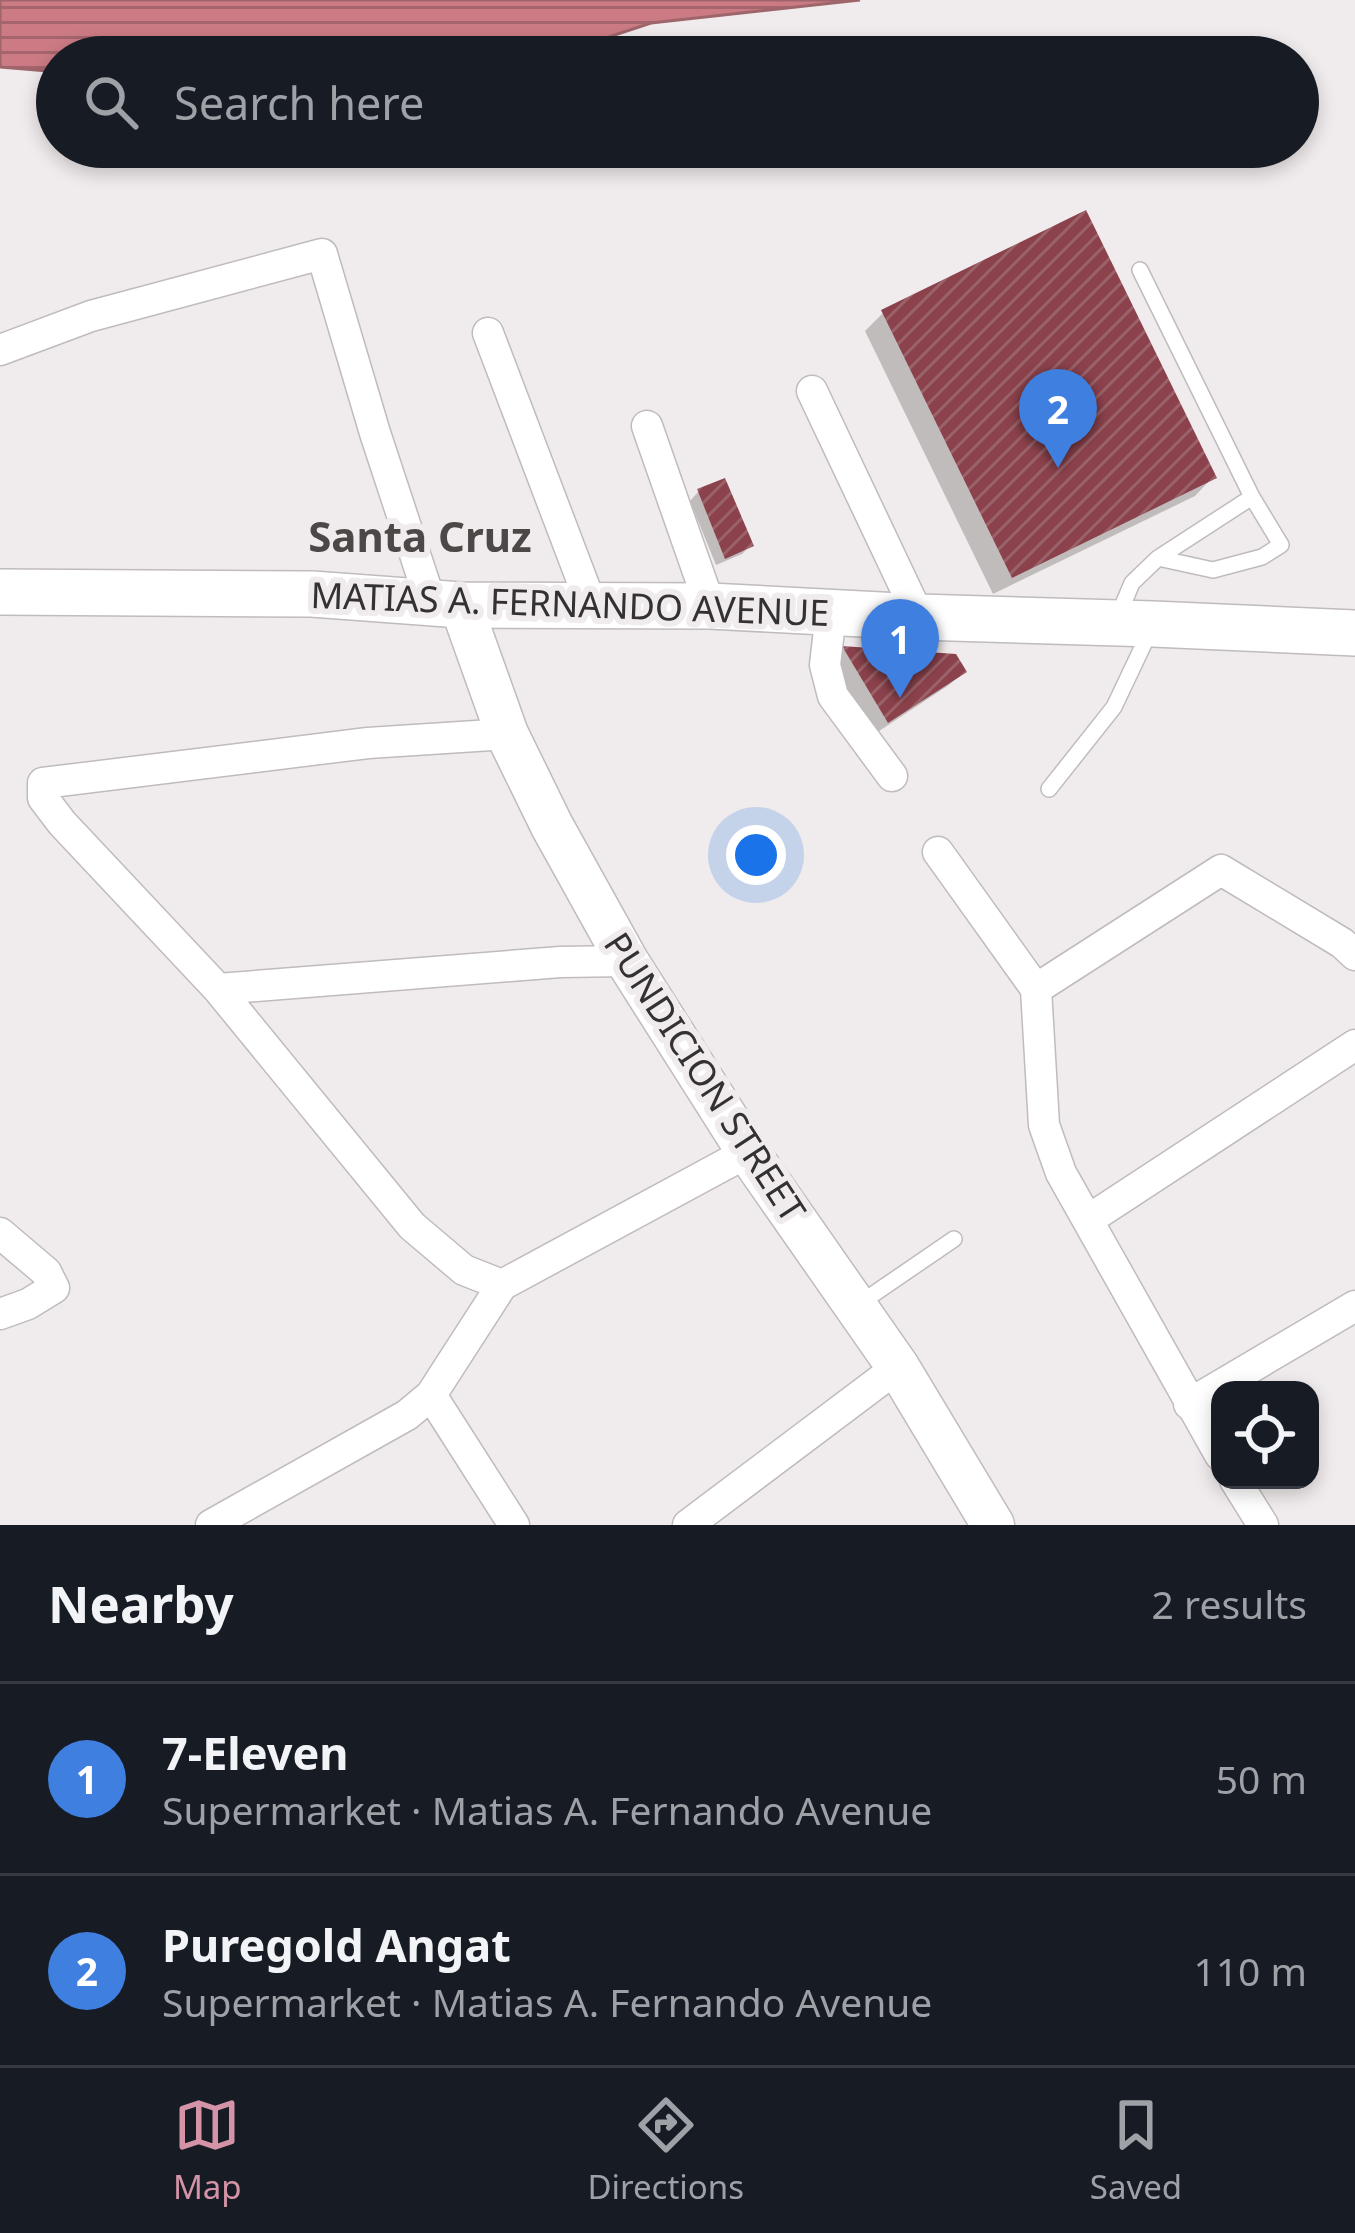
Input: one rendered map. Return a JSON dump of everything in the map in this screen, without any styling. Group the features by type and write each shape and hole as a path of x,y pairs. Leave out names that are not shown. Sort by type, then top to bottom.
{"main road":[{"name":"MATIAS A. FERNANDO AVENUE","path":"0,592 312,594 446,604 710,606 1355,633"},
{"name":"PUNDICION STREET","path":"446,604 552,826 627,961 748,1152 898,1366 993,1525"}],"street":[{"path":"0,350 91,316 322,254 375,433 446,604"},
{"path":"488,333 591,604"},
{"path":"812,392 919,617"},
{"path":"647,426 710,606"},
{"path":"831,613 825,665 833,696 892,776"},
{"path":"502,1285 464,1270 412,1226 218,989 43,798 44,783 368,743 507,734"},
{"path":"938,852 1036,989 1044,1125 1061,1173 1211,1440"},
{"path":"1036,989 1221,870 1355,955"},
{"path":"218,989 627,961"},
{"path":"1088,1220 1355,1045"},
{"path":"231,1520 407,1415 431,1395 502,1285 748,1152"},
{"path":"0,1233 46,1272 54,1288 0,1315"},
{"path":"1189,1404 1355,1306"},
{"path":"688,1525 898,1366"},
{"path":"431,1395 514,1525"},
{"path":"1241,1489 1263,1525"}],"lane":[{"path":"1140,270 1252,497 1281,545 1262,557 1214,570 1158,558"},
{"path":"1048,789 1114,707 1134,623 1132,583 1158,558 1252,497"},
{"path":"856,1306 954,1239"}],"shaded area":[{"path":"0,0 860,0 651,23 611,36 36,36 36,70 0,67"}],"building":[{"path":"1086,210 1217,478 1012,578 881,310"},
{"path":"725,478 754,546 725,559 697,489"},
{"path":"842,646 956,654 967,672 888,723"}],"place":[{"name":"Puregold Angat","path":"1058,468"},
{"name":"7-Eleven","path":"900,698"}],"district":[{"name":"Santa Cruz","path":"420,537"}]}
